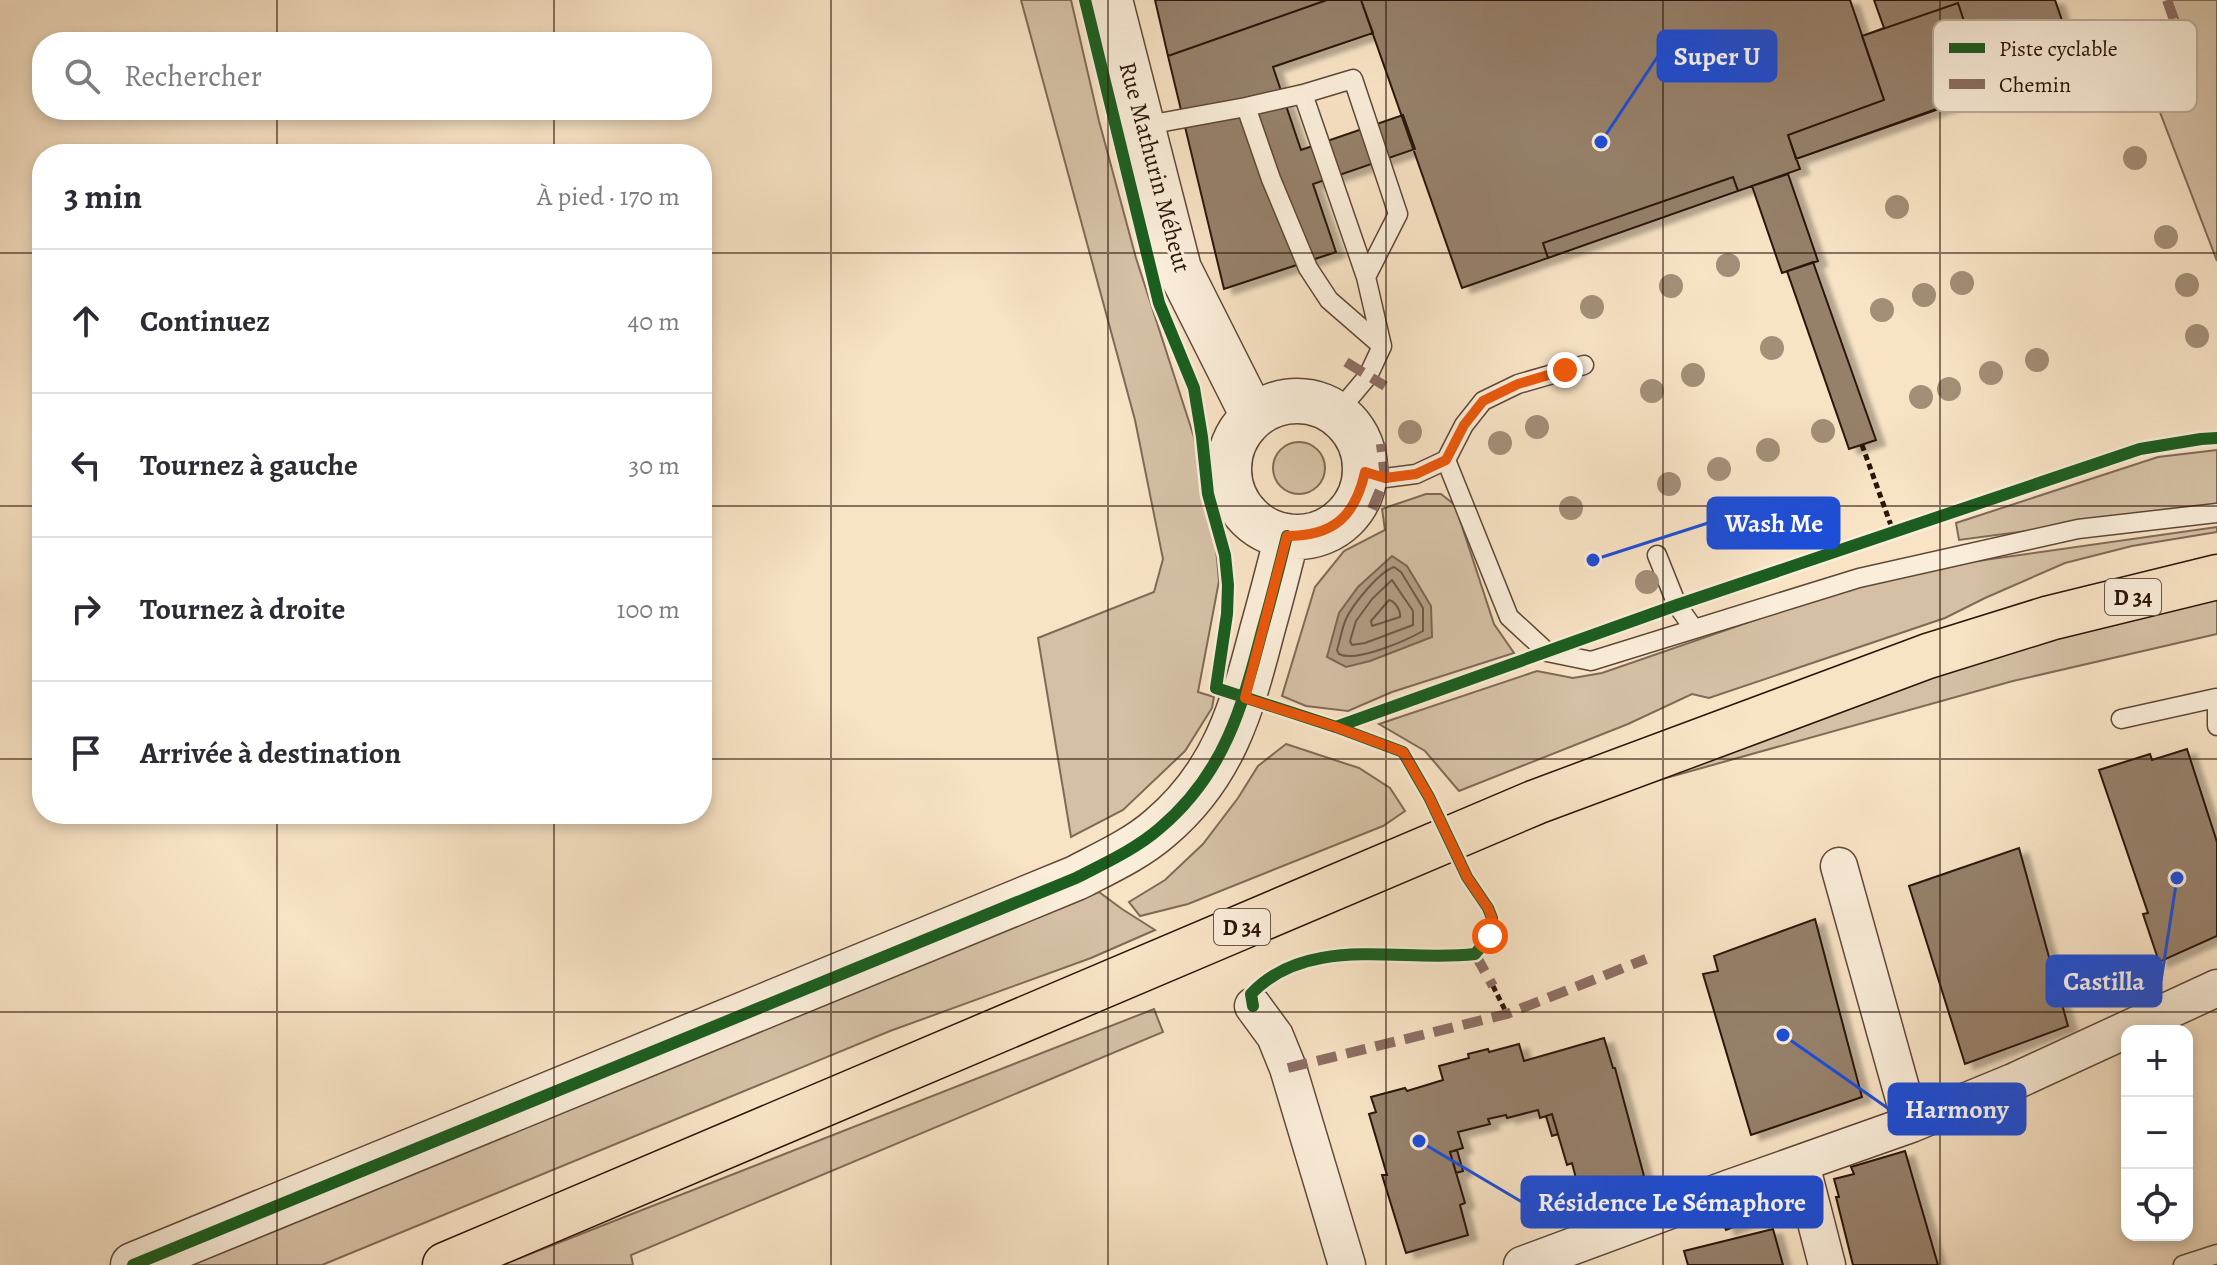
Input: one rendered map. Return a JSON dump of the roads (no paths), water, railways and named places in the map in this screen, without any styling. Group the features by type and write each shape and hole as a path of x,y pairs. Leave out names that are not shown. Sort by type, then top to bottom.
{"main road":[{"name":"D 34","path":"445,1265 1536,802 1928,656 2050,618 2217,577"}],"street":[{"name":"Rue Mathurin Méheut","path":"1110,0 1179,269 1253,416"},
{"path":"1294,401 1317,403 1337,413 1353,430 1362,450 1365,472 1360,494 1348,514 1331,528 1310,536 1287,536 1265,529 1248,516 1235,498 1229,476 1230,454 1238,433 1253,416 1272,405 1294,401"},
{"path":"133,1265 1076,878 1121,855 1160,829 1196,791 1224,748 1245,698 1287,536"},
{"path":"1839,866 1911,1124"},
{"path":"1526,1264 1911,1124 2013,1082 2217,988"},
{"path":"1253,1006 1275,1036 1288,1068 1347,1265"},
{"path":"1801,1164 1827,1265"}],"lane":[{"path":"1142,126 1246,107 1353,79 1398,214 1366,277"},
{"path":"1303,94 1366,277 1382,346 1368,376 1337,413"},
{"path":"1246,107 1271,179 1308,268 1329,300 1382,346"},
{"path":"1365,472 1385,478 1416,474 1446,460 1464,425 1483,401 1518,384 1584,365"},
{"path":"1446,460 1509,617 1547,652 1591,661 1859,578 2063,532 2217,513"},
{"path":"1657,555 1677,605 1694,629"},
{"path":"2121,719 2217,698 2217,726"},
{"path":"2183,1265 2217,1254"}],"water":[{"path":"1392,556 1407,566 1431,606 1432,637 1346,667 1327,657 1339,613 1358,587"}],"place":[{"name":"Super U","path":"1601,142"},
{"name":"Wash Me","path":"1593,560"},
{"name":"Castilla","path":"2177,878"},
{"name":"Harmony","path":"1783,1035"},
{"name":"Résidence Le Sémaphore","path":"1419,1141"}]}
